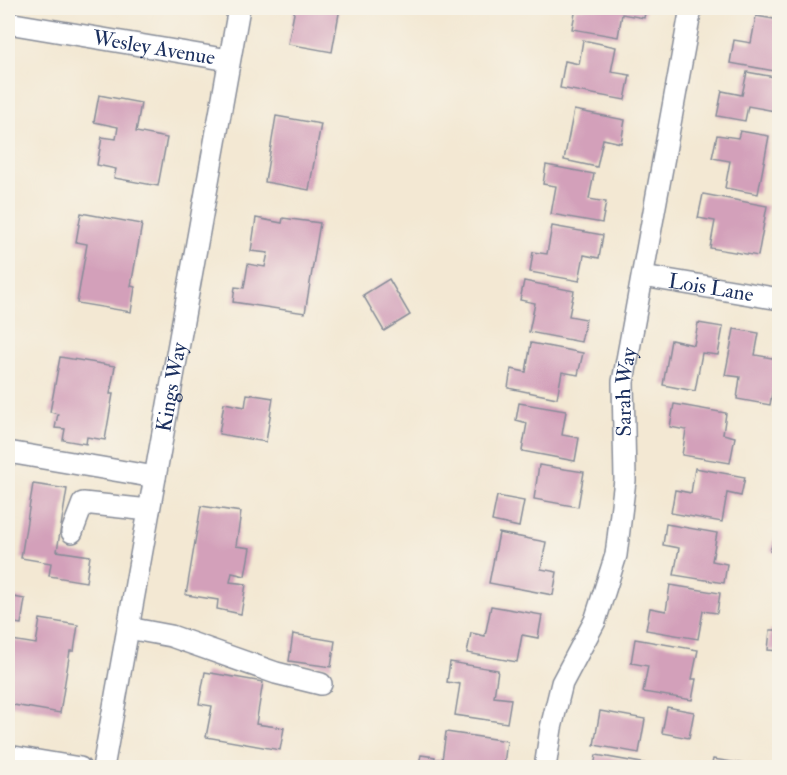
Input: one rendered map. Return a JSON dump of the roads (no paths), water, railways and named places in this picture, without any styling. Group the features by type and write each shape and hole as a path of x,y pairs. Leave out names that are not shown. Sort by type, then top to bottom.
{"street":[{"name":"Kings Way","path":"103,768 238,8"},
{"name":"Sarah Way","path":"545,768 551,728 562,683 595,621 616,555 625,480 623,382 691,8"},
{"name":"Wesley Avenue","path":"8,23 229,60"},
{"name":"Lois Lane","path":"643,276 780,299"},
{"path":"8,452 155,477"},
{"path":"72,532 83,502 149,510"},
{"path":"128,628 171,636 276,673 321,684"},
{"path":"8,756 80,768"}]}
